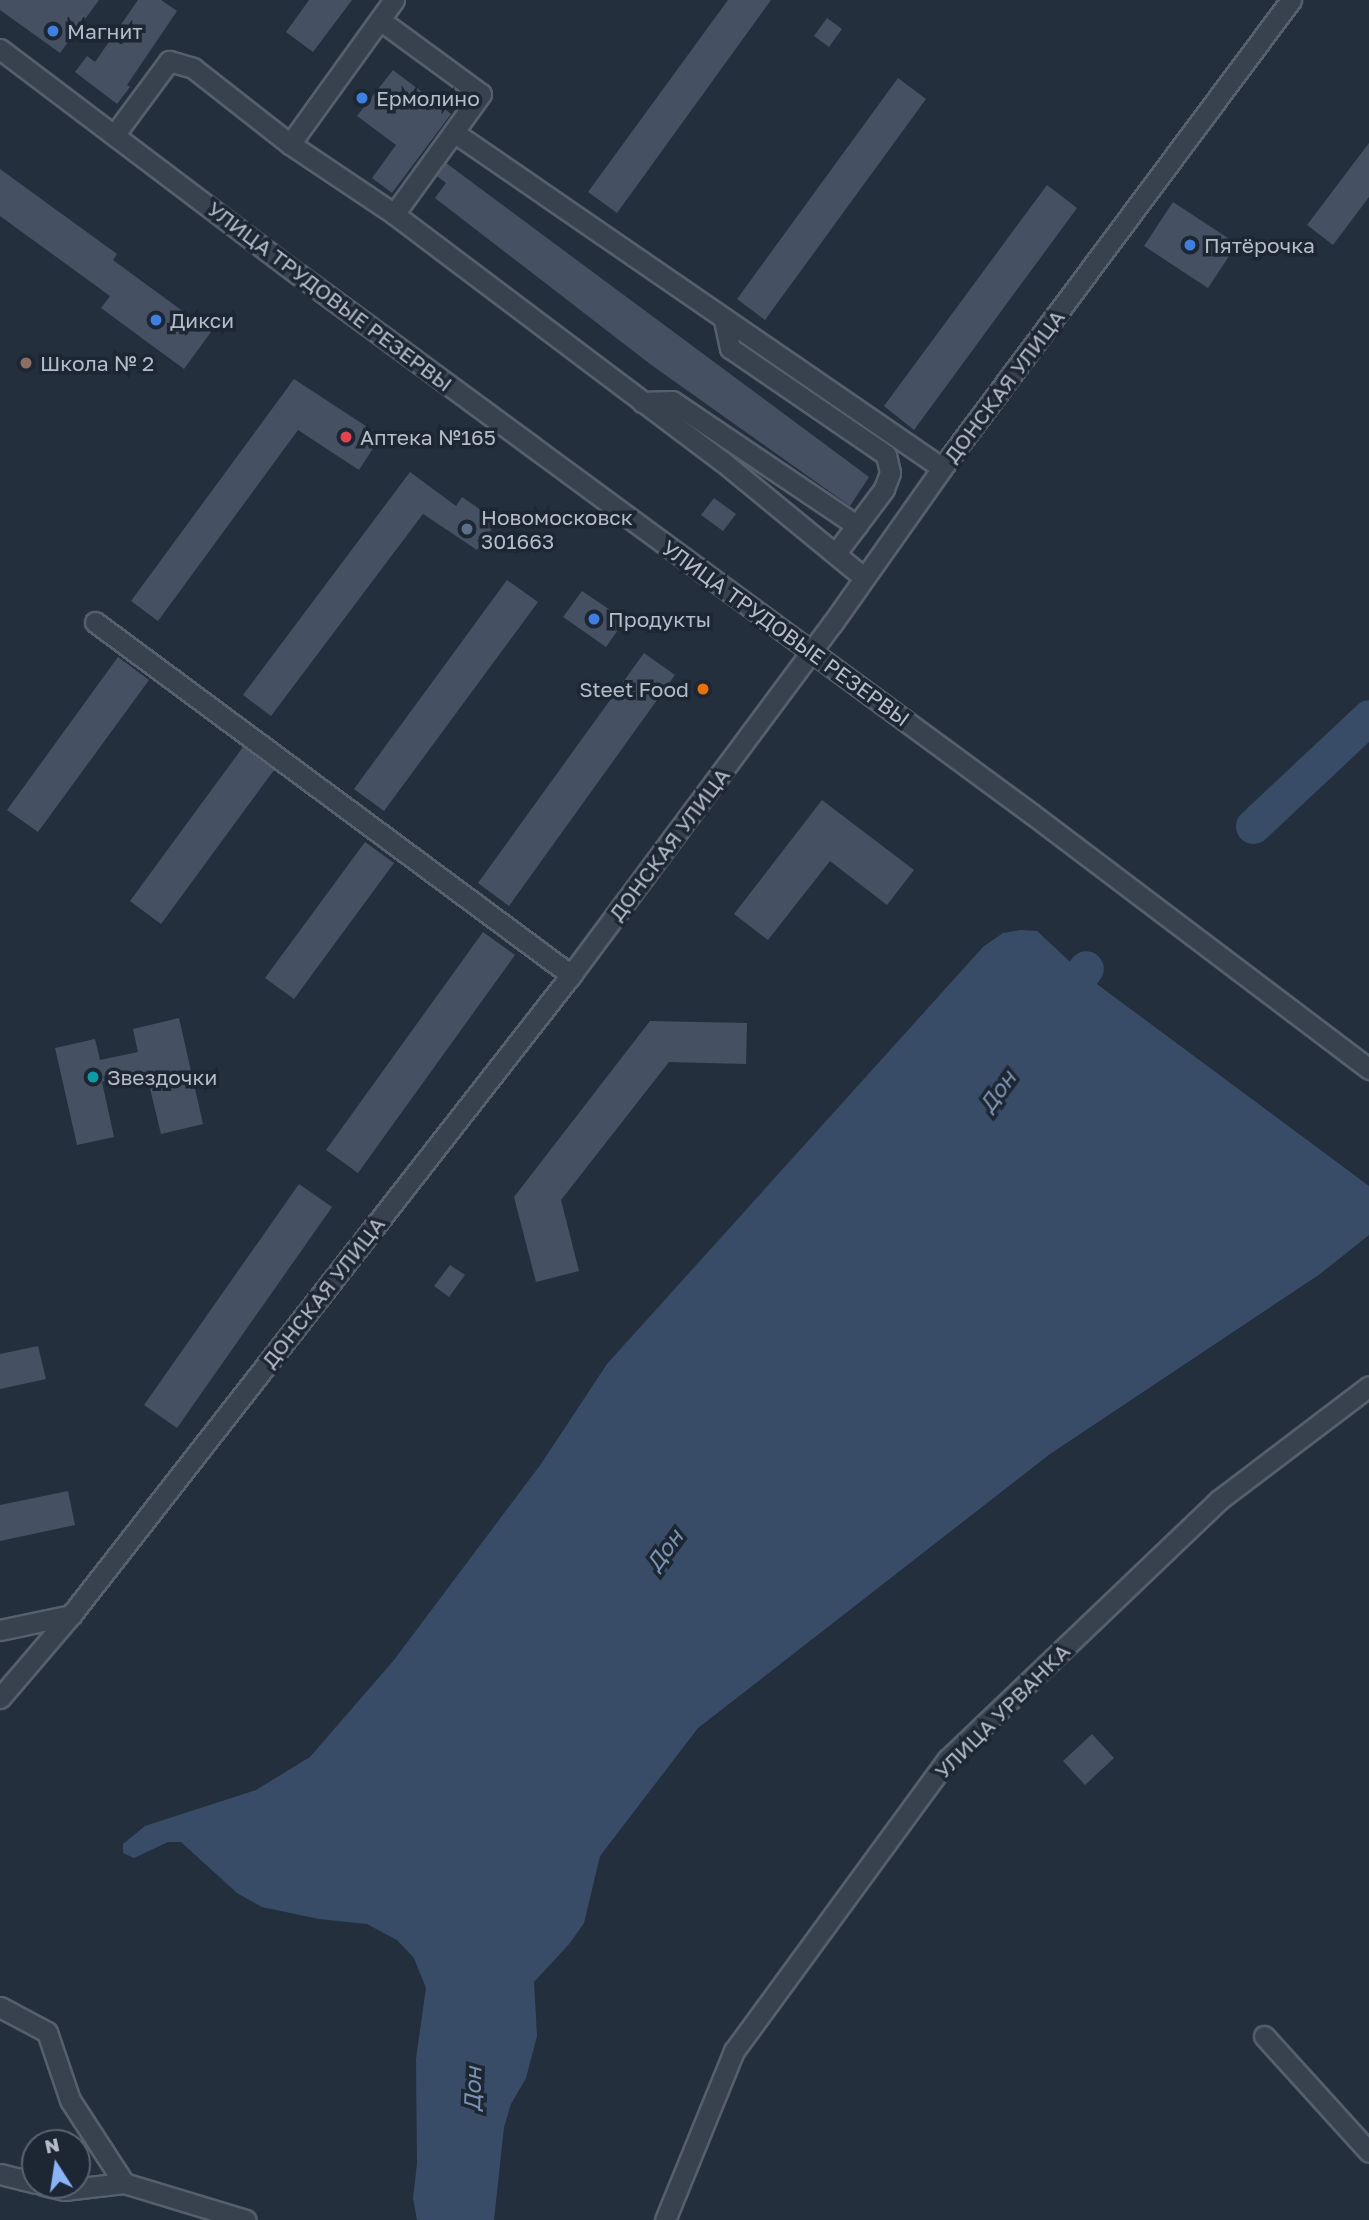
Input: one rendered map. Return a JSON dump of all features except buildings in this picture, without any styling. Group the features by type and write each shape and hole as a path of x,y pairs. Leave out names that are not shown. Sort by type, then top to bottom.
{"street":[{"path":"290,144 394,0"},
{"name":"ДОНСКАЯ УЛИЦА","path":"0,1699 71,1615 571,975 812,652 942,468 1292,0"},
{"path":"380,20 481,94 394,214"},
{"name":"УЛИЦА ТРУДОВЫЕ РЕЗЕРВЫ","path":"0,49 298,274 812,652 1369,1069"},
{"path":"115,134 169,61 192,68 290,144 394,214 642,402 863,577"},
{"path":"454,133 942,468"},
{"path":"724,320 730,348 886,455 890,473 884,489 836,553"},
{"path":"642,402 672,401 857,526"},
{"path":"95,622 571,975"},
{"name":"УЛИЦА УРВАНКА","path":"665,2220 734,2051 948,1759 1219,1500 1369,1387"},
{"path":"0,1630 71,1615"},
{"path":"0,2007 47,2032 70,2100 124,2183"},
{"path":"1264,2036 1369,2152"},
{"path":"0,2174 21,2179"},
{"path":"91,2187 124,2183 246,2220"}],"water":[{"path":"1037,931 1082,973 1369,1186 1369,1235 1320,1274 1050,1454 698,1728 600,1856 584,1923 570,1943 534,1982 537,2036 526,2078 511,2104 504,2127 494,2220 417,2220 413,2198 417,2164 416,2059 426,1988 414,1958 397,1940 367,1924 319,1919 262,1907 237,1893 181,1842 168,1842 134,1858 123,1853 123,1844 145,1826 256,1790 310,1757 394,1660 541,1464 607,1364 983,947 1003,933"}],"waterway":[{"name":"Дон","path":"1253,826 1369,717"},
{"name":"Дон","path":"1054,1012 1086,968"}],"place":[{"name":"Магнит","path":"53,31"},
{"name":"Ермолино","path":"362,98"},
{"name":"Пятёрочка","path":"1190,245"},
{"name":"Дикси","path":"156,320"},
{"name":"Школа № 2","path":"26,363"},
{"name":"Аптека №165","path":"346,437"},
{"name":"Новомосковск 301663","path":"467,529"},
{"name":"Продукты","path":"594,619"},
{"name":"Steet Food","path":"703,689"},
{"name":"Звездочки","path":"93,1077"}]}
